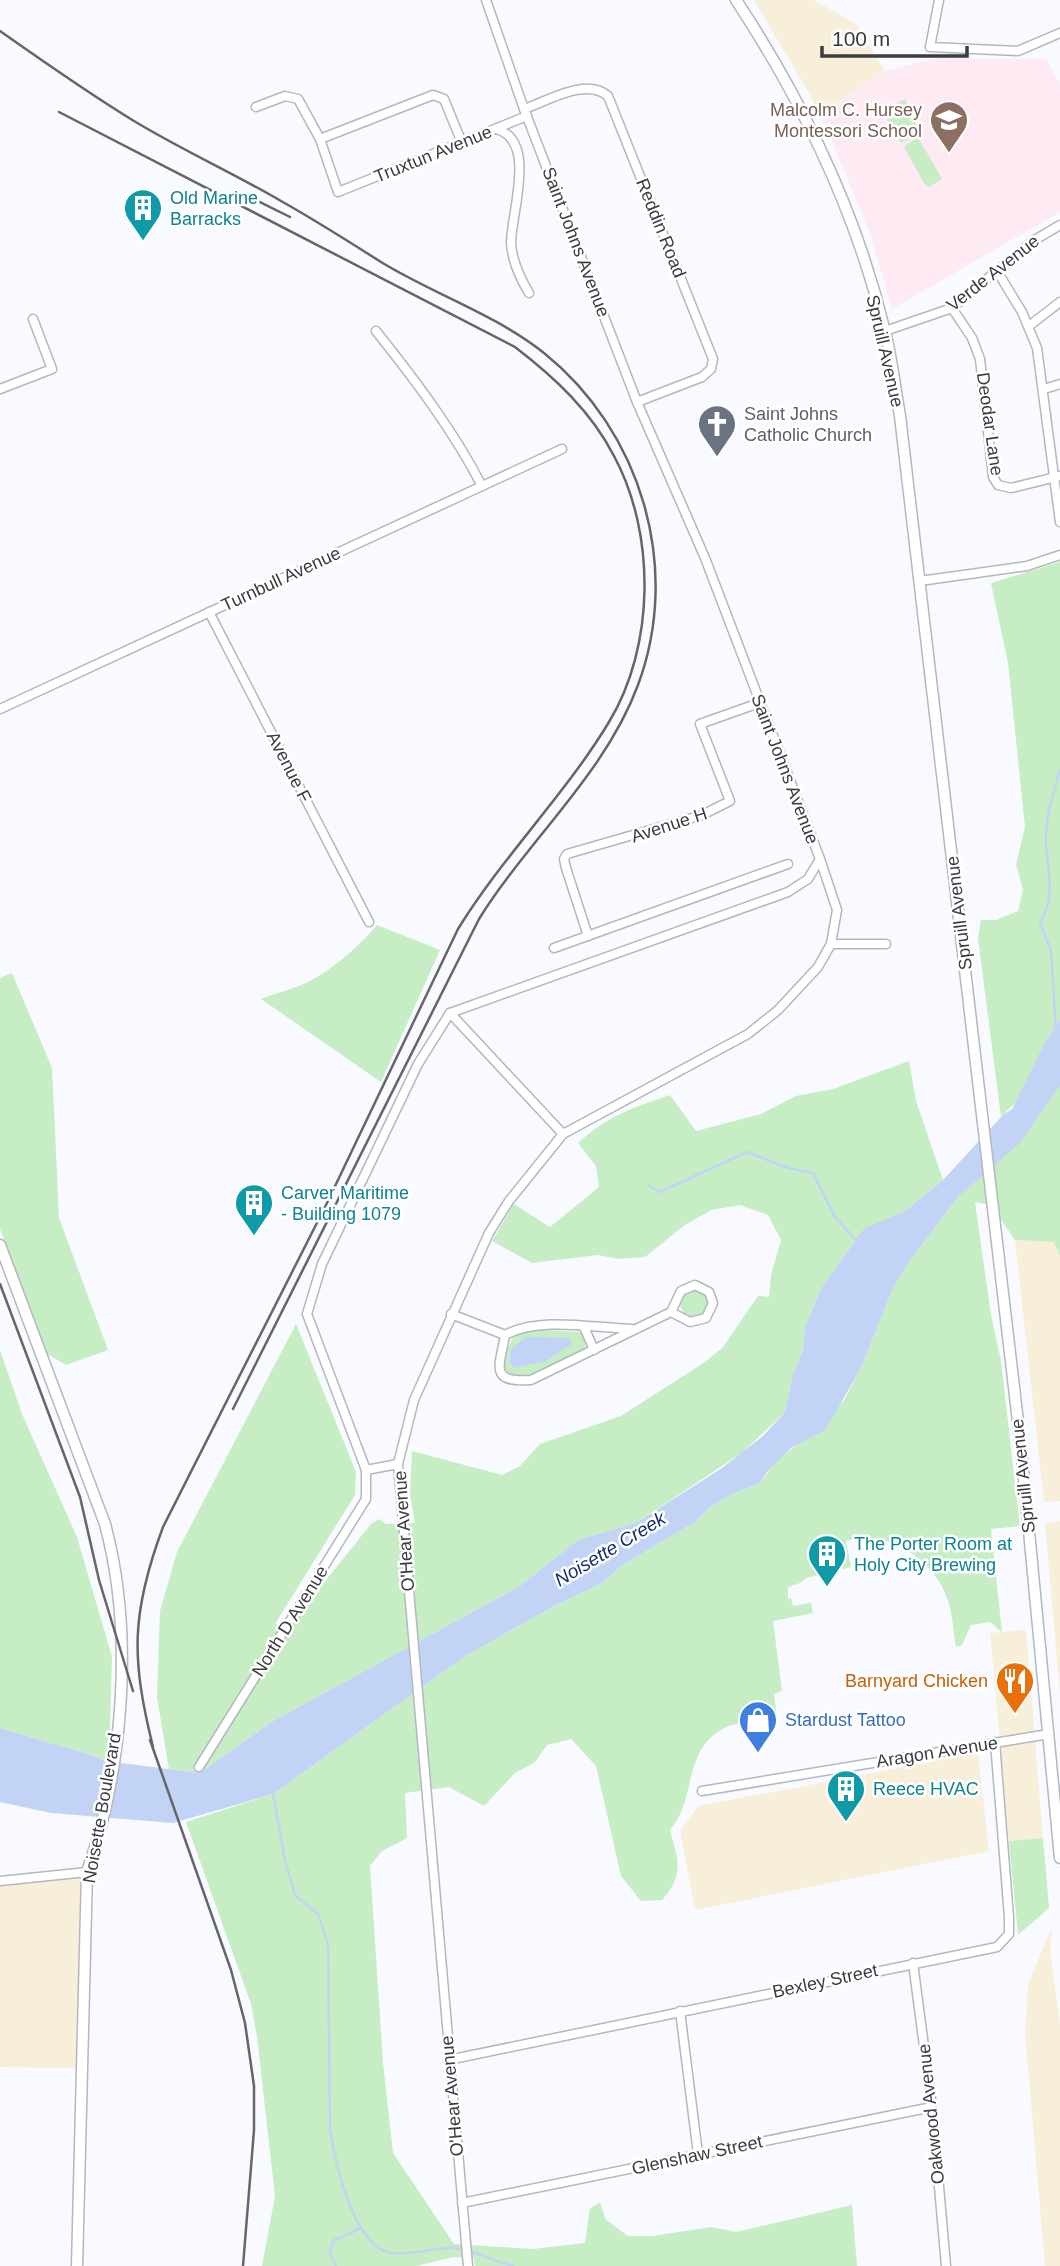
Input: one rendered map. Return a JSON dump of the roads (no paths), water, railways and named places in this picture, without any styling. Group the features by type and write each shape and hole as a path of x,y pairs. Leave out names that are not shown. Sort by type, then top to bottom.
{"street":[{"name":"Saint Johns Avenue","path":"450,1013 788,892 808,879 820,859 705,558 637,402 525,113 486,0"},
{"name":"Spruill Avenue","path":"736,0 790,86 837,188 885,331 900,416 993,1210 1060,1858"},
{"path":"939,0 930,47 1018,51 1060,33"},
{"name":"Reddin Road","path":"525,113 587,87 599,89 608,96 713,359 711,369 702,377 637,402"},
{"path":"256,107 285,96 298,99 320,139 433,95 444,99 462,143"},
{"name":"Truxtun Avenue","path":"320,139 338,192 496,129 525,113"},
{"path":"496,129 513,139 519,156 511,243 515,263 529,293"},
{"name":"Verde Avenue","path":"885,331 951,308 1033,242 1060,225"},
{"path":"997,271 1029,326 1037,348 1057,478 1060,522"},
{"path":"1029,326 1060,302"},
{"name":"Deodar Lane","path":"951,308 981,359 993,477 998,485 1011,488 1057,478"},
{"path":"0,389 52,369 33,319"},
{"path":"376,331 414,379 466,456 481,486"},
{"path":"1044,389 1060,384"},
{"name":"Turnbull Avenue","path":"0,709 562,449"},
{"path":"920,581 1014,568 1060,555"},
{"name":"Avenue F","path":"209,612 369,922"},
{"name":"Avenue H","path":"588,936 566,868 564,859 567,854 702,815 730,800 700,724 759,703"},
{"name":"O'Hear Avenue","path":"468,2263 448,2060 398,1464 414,1401 489,1233 509,1200 563,1134 748,1034 778,1010 806,981 831,944 838,910 820,859"},
{"path":"554,948 788,864"},
{"path":"831,944 886,944"},
{"path":"398,1464 366,1470 307,1314 328,1251 418,1064 450,1013 563,1134"},
{"name":"Noisette Boulevard","path":"0,1245 105,1524 115,1562 122,1661 113,1760 102,1821 87,1872 77,2266"},
{"path":"505,1335 497,1364 501,1375 512,1381 531,1380 671,1312 681,1291 688,1286 703,1286 712,1297 712,1309 701,1320 690,1322 671,1312"},
{"path":"451,1314 505,1335 519,1328 537,1325 632,1329"},
{"path":"584,1327 593,1350"},
{"name":"North D Avenue","path":"199,1767 366,1499 366,1470"},
{"name":"Aragon Avenue","path":"702,1791 1049,1734"},
{"name":"Bexley Street","path":"448,2060 997,1947 1009,1934 995,1742"},
{"path":"0,1881 87,1872"},
{"name":"Oakwood Avenue","path":"913,1963 932,2108 946,2266"},
{"path":"681,2011 698,2154"},
{"name":"Glenshaw Street","path":"462,2203 932,2108"}],"water":[{"name":"Noisette Creek","path":"1060,1020 1060,1086 1019,1144 958,1197 913,1256 894,1286 860,1370 825,1430 791,1448 760,1483 732,1494 710,1507 695,1522 621,1566 602,1583 552,1607 464,1657 273,1794 173,1823 51,1813 0,1802 0,1728 105,1761 200,1773 273,1721 520,1586 578,1540 636,1523 722,1468 763,1436 785,1412 793,1374 803,1350 805,1327 822,1287 855,1241 865,1228 905,1211 943,1180 1003,1115 1012,1109 1045,1042"},
{"path":"526,1337 569,1338 572,1344 546,1361 514,1368 510,1364 510,1350"}],"waterway":[{"path":"1056,1030 1051,951 1040,923 1050,893 1047,823 1060,770"},
{"path":"648,1185 660,1192 747,1152 788,1168 813,1173 835,1217 858,1242"},
{"path":"273,1793 285,1861 295,1895 318,1914 328,1944 330,2130 336,2162 357,2221 367,2237 379,2248 392,2253 459,2249 513,2266"},
{"path":"336,2266 330,2254 333,2241 359,2229"}],"railway":[{"path":"0,31 134,121 294,208 381,262 505,327 544,353 578,385 606,421 628,461 644,504 653,549 656,594 651,640 638,685 624,717 586,777 520,861 479,919 233,1409"},
{"path":"59,112 515,347 544,370 570,396 605,440 628,487 643,554 642,625 624,692 592,749 494,876 458,929 326,1205 163,1527 145,1585 138,1636 141,1687 153,1747"},
{"path":"254,199 290,217"},
{"path":"0,1284 80,1497 99,1580 133,1691"},
{"path":"150,1740 231,1970 245,2023 254,2086 254,2130 243,2266"}],"place":[{"name":"Malcolm C. Hursey Montessori School","path":"949,154"},
{"name":"Old Marine Barracks","path":"143,242"},
{"name":"Saint Johns Catholic Church","path":"717,458"},
{"name":"Carver Maritime - Building 1079","path":"254,1237"},
{"name":"The Porter Room at Holy City Brewing","path":"827,1588"},
{"name":"Barnyard Chicken","path":"1015,1715"},
{"name":"Stardust Tattoo","path":"758,1754"},
{"name":"Reece HVAC","path":"846,1823"}]}
